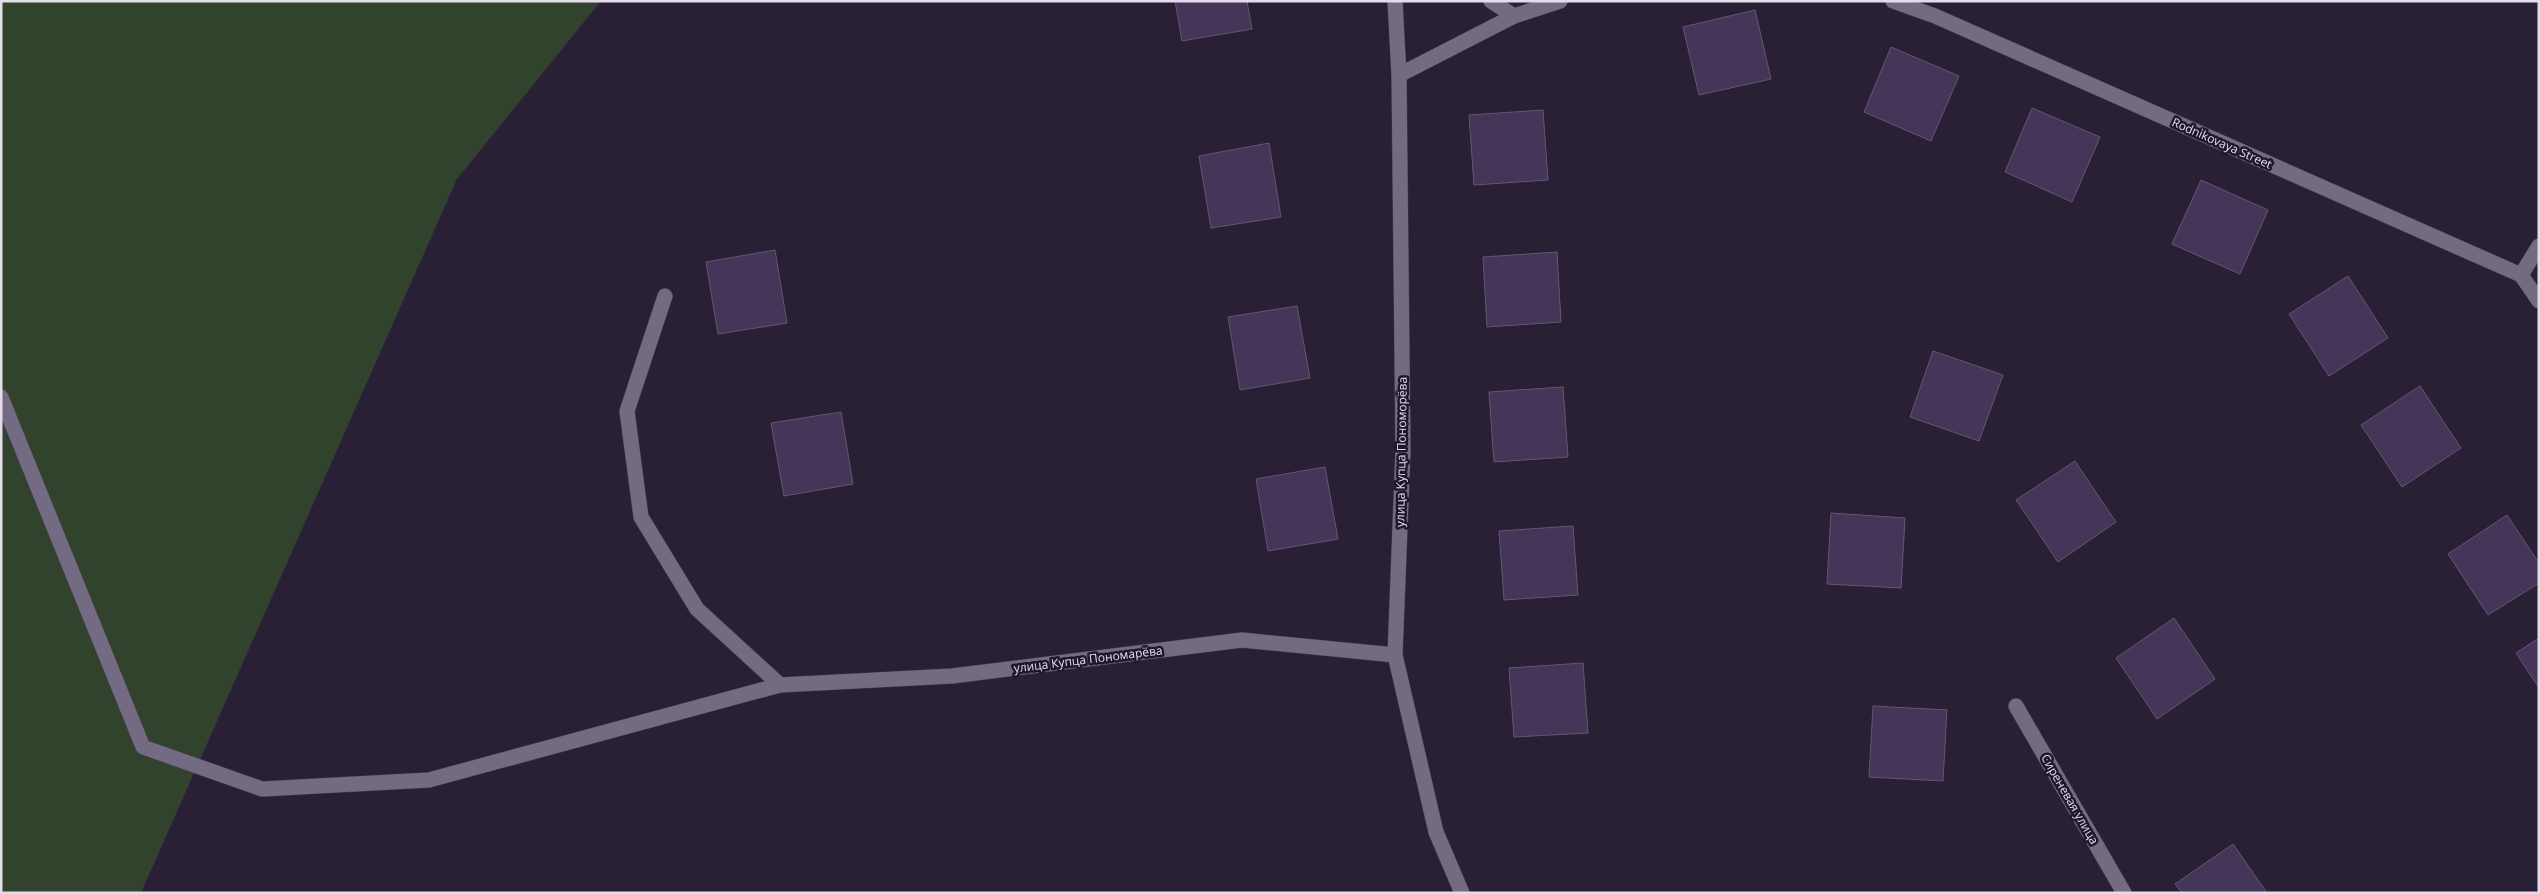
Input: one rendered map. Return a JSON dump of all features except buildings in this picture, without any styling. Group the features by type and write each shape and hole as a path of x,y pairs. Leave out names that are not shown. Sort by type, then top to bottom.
{"street":[{"name":"улица Купца Пономорёва","path":"1395,1 1399,74 1404,450 1395,655 1436,832 1462,893"},
{"path":"1491,1 1514,16"},
{"path":"1399,74 1514,16 1560,1"},
{"name":"Rodnikovaya Street","path":"1893,1 1944,20 2521,275"},
{"path":"2539,246 2521,275 2539,301"},
{"path":"665,296 627,411 641,518 697,609 780,685"},
{"name":"улица Купца Пономарёва","path":"1,397 143,747 262,789 429,780 780,685 952,676 1242,640 1395,655"},
{"name":"Сиреневая улица","path":"2016,706 2124,893"}],"green space":[{"path":"1,1 601,1 457,179 141,893 1,893"}]}
